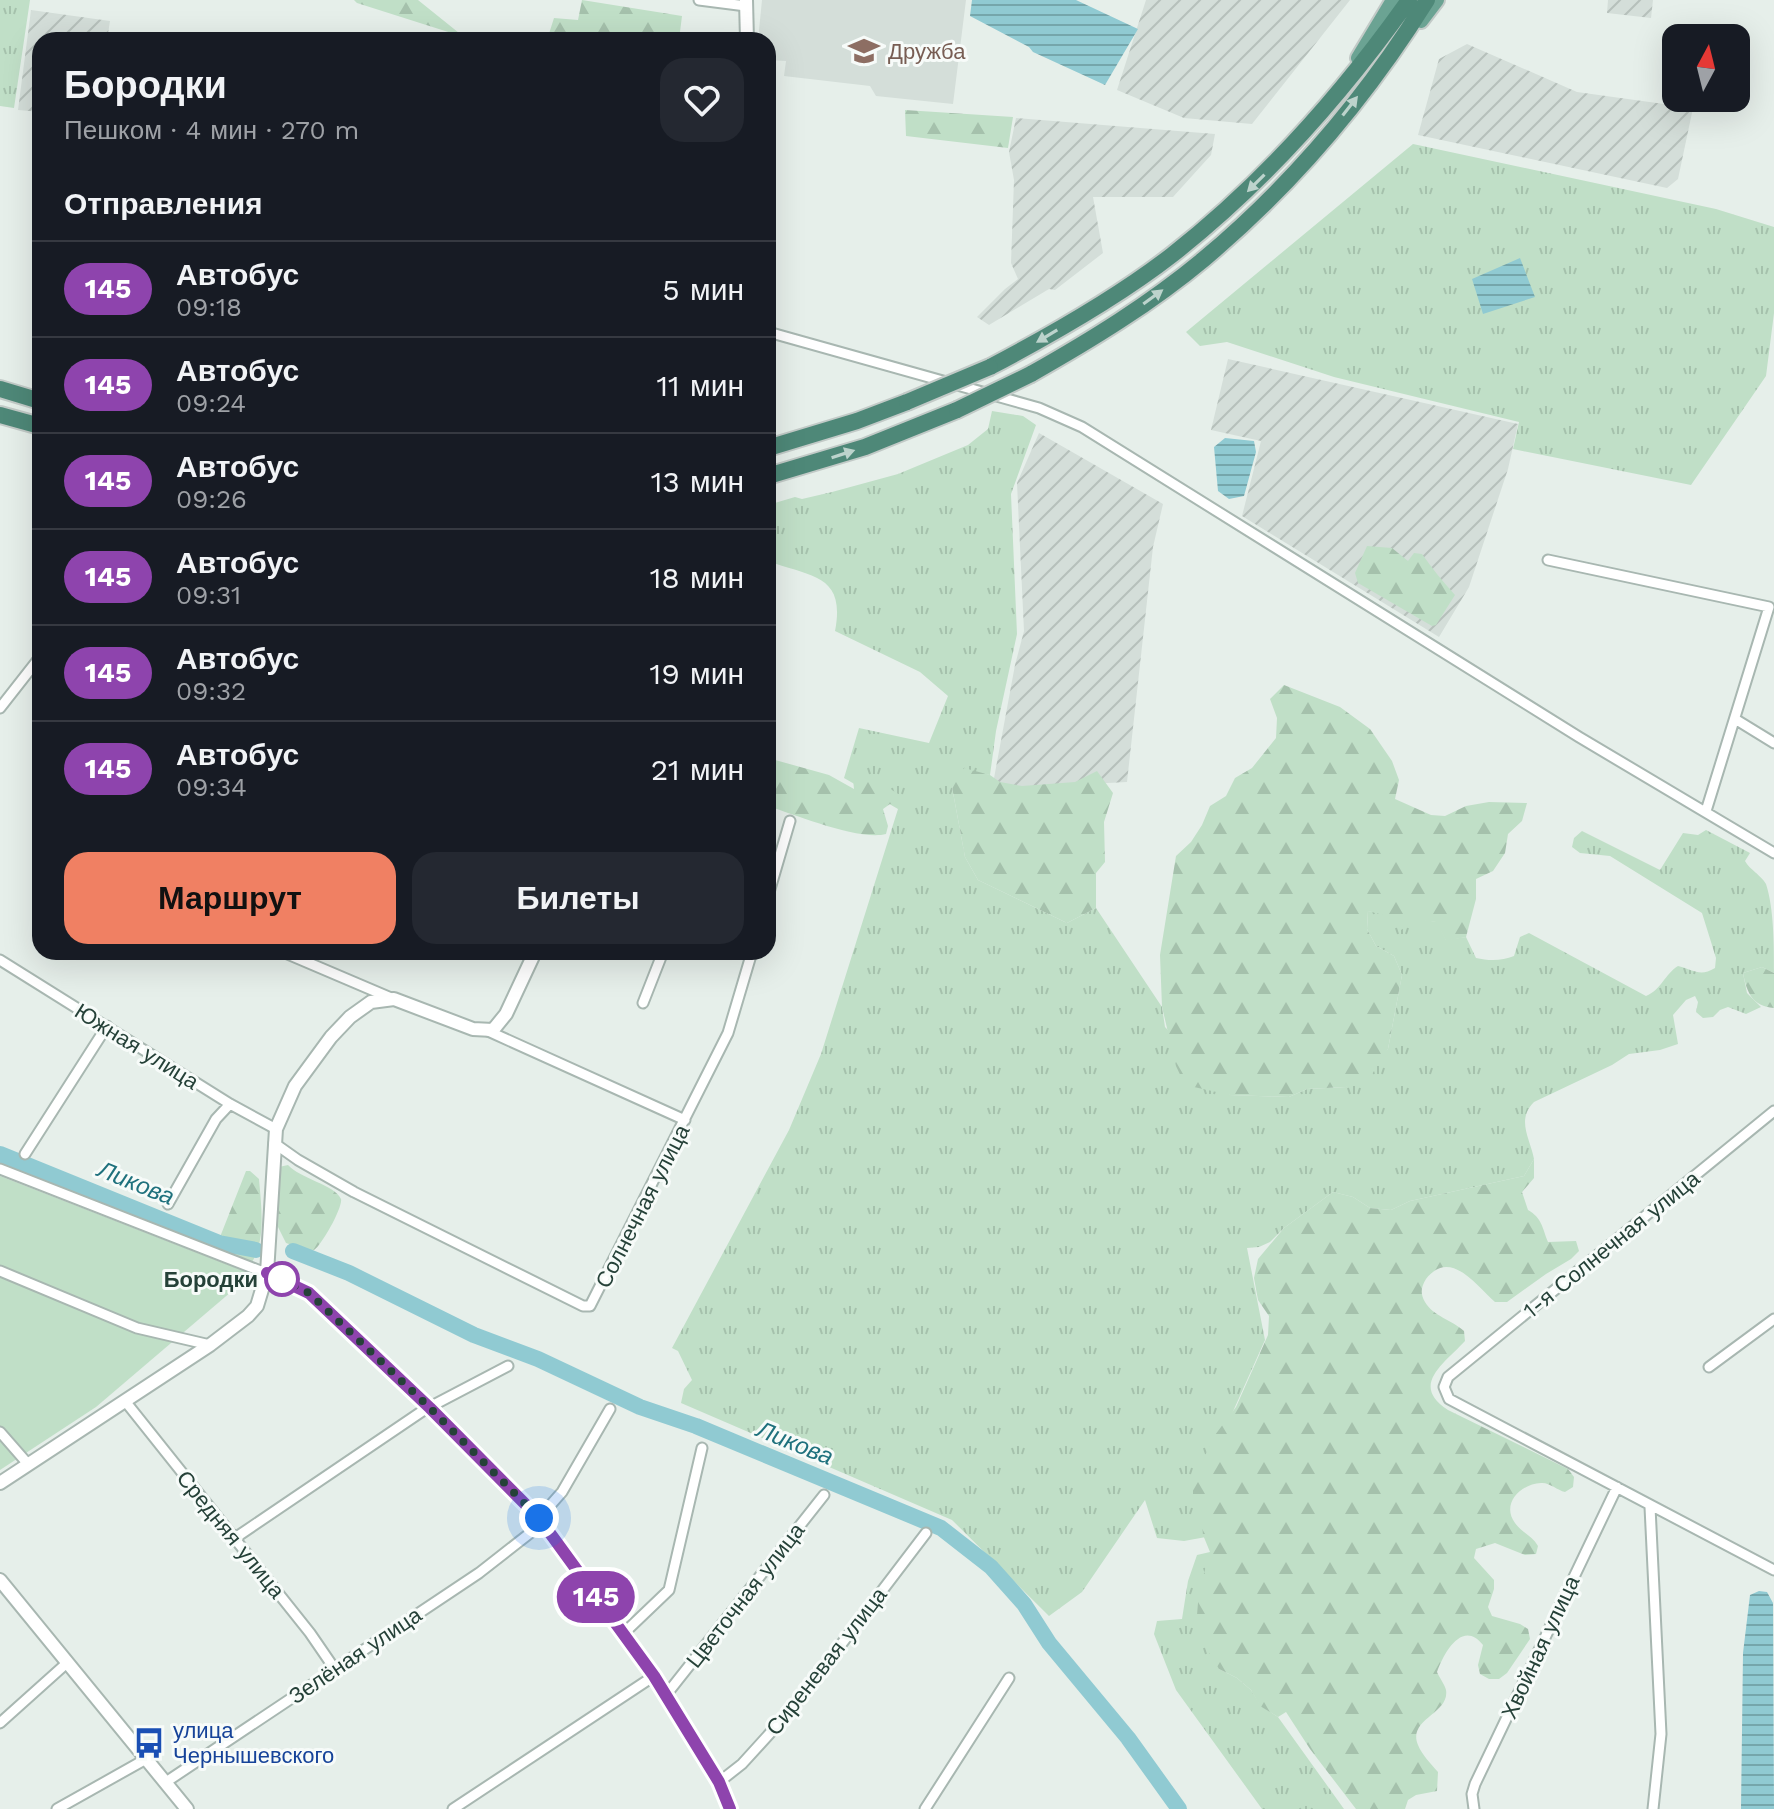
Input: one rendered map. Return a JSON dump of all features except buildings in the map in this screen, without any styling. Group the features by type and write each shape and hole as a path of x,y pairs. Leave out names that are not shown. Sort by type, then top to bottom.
{"highway":[{"path":"776,446 857,421 990,367 1080,316 1170,257 1252,187 1310,127 1369,56 1409,0"},
{"path":"776,474 865,447 957,410 1031,374 1112,325 1203,259 1262,206 1317,148 1384,63 1427,0"},
{"path":"0,389 32,399"},
{"path":"0,415 32,424"}],"main road":[{"path":"1310,127 1366,46 1393,0"},
{"path":"1384,63 1437,0"}],"street":[{"path":"699,0 746,3 747,32"},
{"path":"776,334 1039,408 1082,427 1579,737 1774,853"},
{"path":"1548,560 1771,608 1706,811"},
{"path":"0,708 32,667"},
{"path":"1735,719 1774,743"},
{"path":"776,869 790,821"},
{"name":"Южная улица","path":"0,960 275,1135"},
{"path":"302,960 394,999 473,1029 488,1031 685,1120"},
{"path":"488,1031 501,1022 531,960"},
{"path":"643,1003 660,960"},
{"name":"Солнечная улица","path":"275,1135 298,1160 354,1192 587,1307 592,1304 728,1033 750,960"},
{"path":"0,1483 210,1345 238,1325 257,1306 267,1273 275,1135 295,1086 350,1017 371,1002 394,999"},
{"path":"25,1154 107,1026"},
{"path":"168,1204 216,1119 230,1104"},
{"name":"1-я Солнечная улица","path":"1617,1487 1449,1399 1444,1387 1448,1377 1774,1111"},
{"path":"0,1169 267,1273 309,1293 430,1408 541,1521 654,1676 719,1782 730,1809"},
{"path":"0,1271 137,1328 210,1345"},
{"path":"1709,1367 1774,1319"},
{"path":"235,1538 430,1408 508,1366"},
{"name":"Средняя улица","path":"125,1401 334,1668"},
{"name":"Зелёная улица","path":"166,1782 479,1573 541,1521 562,1492 610,1409"},
{"path":"0,1432 28,1464"},
{"path":"623,1634 669,1590 702,1448"},
{"path":"1617,1487 1774,1570"},
{"name":"Хвойная улица","path":"1474,1809 1472,1794 1475,1784 1617,1487"},
{"name":"Цветочная улица","path":"666,1695 824,1495"},
{"path":"1650,1507 1661,1734 1653,1809"},
{"name":"Сиреневая улица","path":"719,1782 742,1764 792,1709 926,1533"},
{"path":"0,1580 187,1809"},
{"path":"0,1723 68,1662"},
{"path":"453,1809 654,1676"},
{"path":"925,1809 1009,1678"},
{"path":"57,1809 146,1759"}],"shaded area":[{"name":"Дружба","path":"762,0 966,0 953,104 876,96 870,86 784,76 786,61 776,60 776,32 759,32"},
{"path":"1146,0 1350,0 1252,124 1184,118 1117,90"},
{"path":"1608,0 1653,0 1651,18 1607,13"},
{"path":"31,10 110,21 108,32 32,32 32,111 18,110"},
{"path":"1467,44 1577,92 1662,104 1662,112 1692,112 1678,179 1667,188 1418,135 1439,59"},
{"path":"1016,118 1215,134 1211,155 1173,197 1093,197 1103,253 1055,290 1049,289 989,325 977,317 1018,279 1011,263 1014,180 1009,152"},
{"path":"1228,359 1518,424 1508,469 1469,587 1439,637 1242,516 1261,441 1211,430"},
{"path":"1039,433 1163,504 1153,547 1127,782 992,789 1024,631 1017,483"}],"green space":[{"path":"0,0 30,0 14,108 0,106"},
{"path":"354,0 418,0 458,32 448,32"},
{"path":"582,0 682,16 680,32 550,32 554,18 578,20"},
{"path":"905,110 1013,117 1008,148 906,136"},
{"path":"1413,144 1716,209 1774,227 1774,313 1766,376 1691,485 1513,449 1519,422 1334,377 1227,342 1200,346 1186,332"},
{"path":"992,411 1023,416 1036,425 1011,494 1017,634 990,775 976,773 952,787 965,857 978,880 1067,923 1096,908 1162,1007 1165,1027 1230,1095 1289,1097 1307,1089 1346,1087 1388,1049 1402,975 1394,956 1376,946 1367,929 1368,911 1437,922 1446,940 1466,937 1476,958 1486,960 1514,956 1520,937 1529,933 1646,996 1656,990 1678,966 1701,972 1715,968 1716,958 1702,913 1610,856 1580,853 1572,847 1574,838 1582,831 1660,870 1683,833 1698,835 1706,830 1750,853 1745,861 1766,884 1774,939 1774,973 1762,967 1743,973 1747,993 1761,1007 1746,1014 1728,1007 1713,1017 1703,1018 1696,1012 1698,1002 1695,996 1686,1000 1673,1015 1678,1044 1629,1054 1534,1102 1525,1122 1534,1159 1524,1176 1410,1201 1391,1210 1370,1208 1353,1197 1333,1192 1270,1242 1247,1248 1265,1340 1200,1485 1206,1537 1184,1541 1157,1538 1145,1500 1082,1592 1049,1616 952,1520 681,1403 684,1389 692,1380 678,1351 672,1348 789,1130 821,1054 898,809 844,778 859,728 929,743 948,696 920,672 835,631 837,612 830,588 811,575 776,564 776,503 832,492 898,474 968,445 988,429"},
{"path":"1367,546 1392,548 1408,561 1414,553 1422,554 1455,595 1436,625 1432,626 1358,583 1355,573"},
{"path":"1284,685 1340,707 1370,729 1392,761 1399,780 1395,799 1431,815 1445,816 1466,806 1489,802 1527,803 1522,821 1508,834 1505,853 1493,871 1476,879 1476,899 1466,937 1446,941 1436,922 1417,920 1401,930 1387,916 1368,911 1367,929 1376,946 1394,956 1402,975 1388,1049 1367,1082 1346,1087 1307,1089 1289,1097 1230,1095 1185,1085 1176,1066 1162,1007 1160,955 1176,856 1191,842 1210,806 1226,796 1235,778 1252,768 1276,738 1277,718 1270,699"},
{"path":"776,760 829,775 854,789 853,779 861,774 870,776 906,799 899,805 890,804 883,809 888,826 886,834 860,834 776,809"},
{"path":"964,768 990,775 1000,782 1022,786 1075,782 1097,771 1113,793 1104,822 1105,862 1096,873 1096,908 1067,923 978,880 965,857 952,787"},
{"path":"1762,967 1774,973 1774,1008 1756,1001 1746,987 1743,973"},
{"path":"1534,1159 1534,1178 1522,1192 1528,1210 1539,1220 1548,1242 1576,1241 1579,1251 1507,1302 1495,1302 1471,1279 1453,1268 1435,1270 1423,1285 1422,1296 1433,1311 1464,1331 1465,1341 1434,1374 1431,1392 1448,1410 1568,1469 1574,1477 1573,1487 1565,1492 1547,1484 1533,1484 1515,1496 1511,1516 1536,1542 1536,1554 1525,1555 1495,1543 1476,1549 1474,1558 1494,1580 1488,1607 1492,1616 1520,1624 1528,1629 1530,1639 1507,1673 1499,1679 1489,1679 1480,1674 1478,1665 1483,1645 1476,1638 1468,1635 1462,1637 1444,1656 1437,1672 1445,1688 1445,1698 1442,1705 1423,1722 1416,1736 1422,1752 1438,1772 1437,1791 1416,1795 1408,1800 1405,1809 1356,1809 1286,1712 1278,1717 1260,1706 1251,1690 1219,1669 1209,1653 1197,1615 1199,1591 1210,1552 1202,1523 1193,1506 1193,1486 1212,1439 1236,1407 1268,1335 1269,1316 1258,1300 1254,1278 1258,1259 1284,1228 1333,1192 1353,1197 1370,1208 1391,1210 1410,1201 1524,1176"},
{"path":"288,1165 332,1190 341,1199 327,1234 310,1252 302,1252 286,1243 278,1227 279,1167"},
{"path":"246,1171 259,1179 262,1212 259,1246 250,1265 188,1238 177,1227 181,1224 220,1237"},
{"path":"0,1176 252,1274 96,1407 0,1470"},
{"path":"1210,1552 1219,1669 1237,1678 1251,1690 1261,1706 1278,1717 1344,1809 1262,1809 1176,1690 1154,1634 1157,1621 1182,1619 1188,1581 1197,1555"}],"water":[{"path":"972,0 1076,0 1138,29 1105,85 1033,52 970,16"},
{"path":"1520,258 1535,297 1483,314 1472,279"},
{"path":"1225,438 1254,441 1256,452 1244,496 1229,499 1218,491 1214,447"},
{"path":"1767,1592 1773,1603 1774,1809 1741,1809 1743,1653 1750,1595"}],"waterway":[{"name":"Ликова","path":"0,1154 219,1243 256,1250"},
{"name":"Ликова","path":"293,1251 349,1273 474,1335 538,1359 640,1407 696,1426 941,1528 991,1567 1024,1604 1049,1643 1128,1738 1179,1809"}],"bus line":[{"name":"145","path":"267,1273 309,1293 430,1408 539,1518 654,1676 719,1782 730,1809"}],"place":[{"name":"Дружба","path":"864,51"},
{"name":"Бородки","path":"282,1279"},
{"name":"улица Чернышевского","path":"149,1743"}],"route":[{"path":"282,1279 309,1293 430,1408 539,1518"}]}
